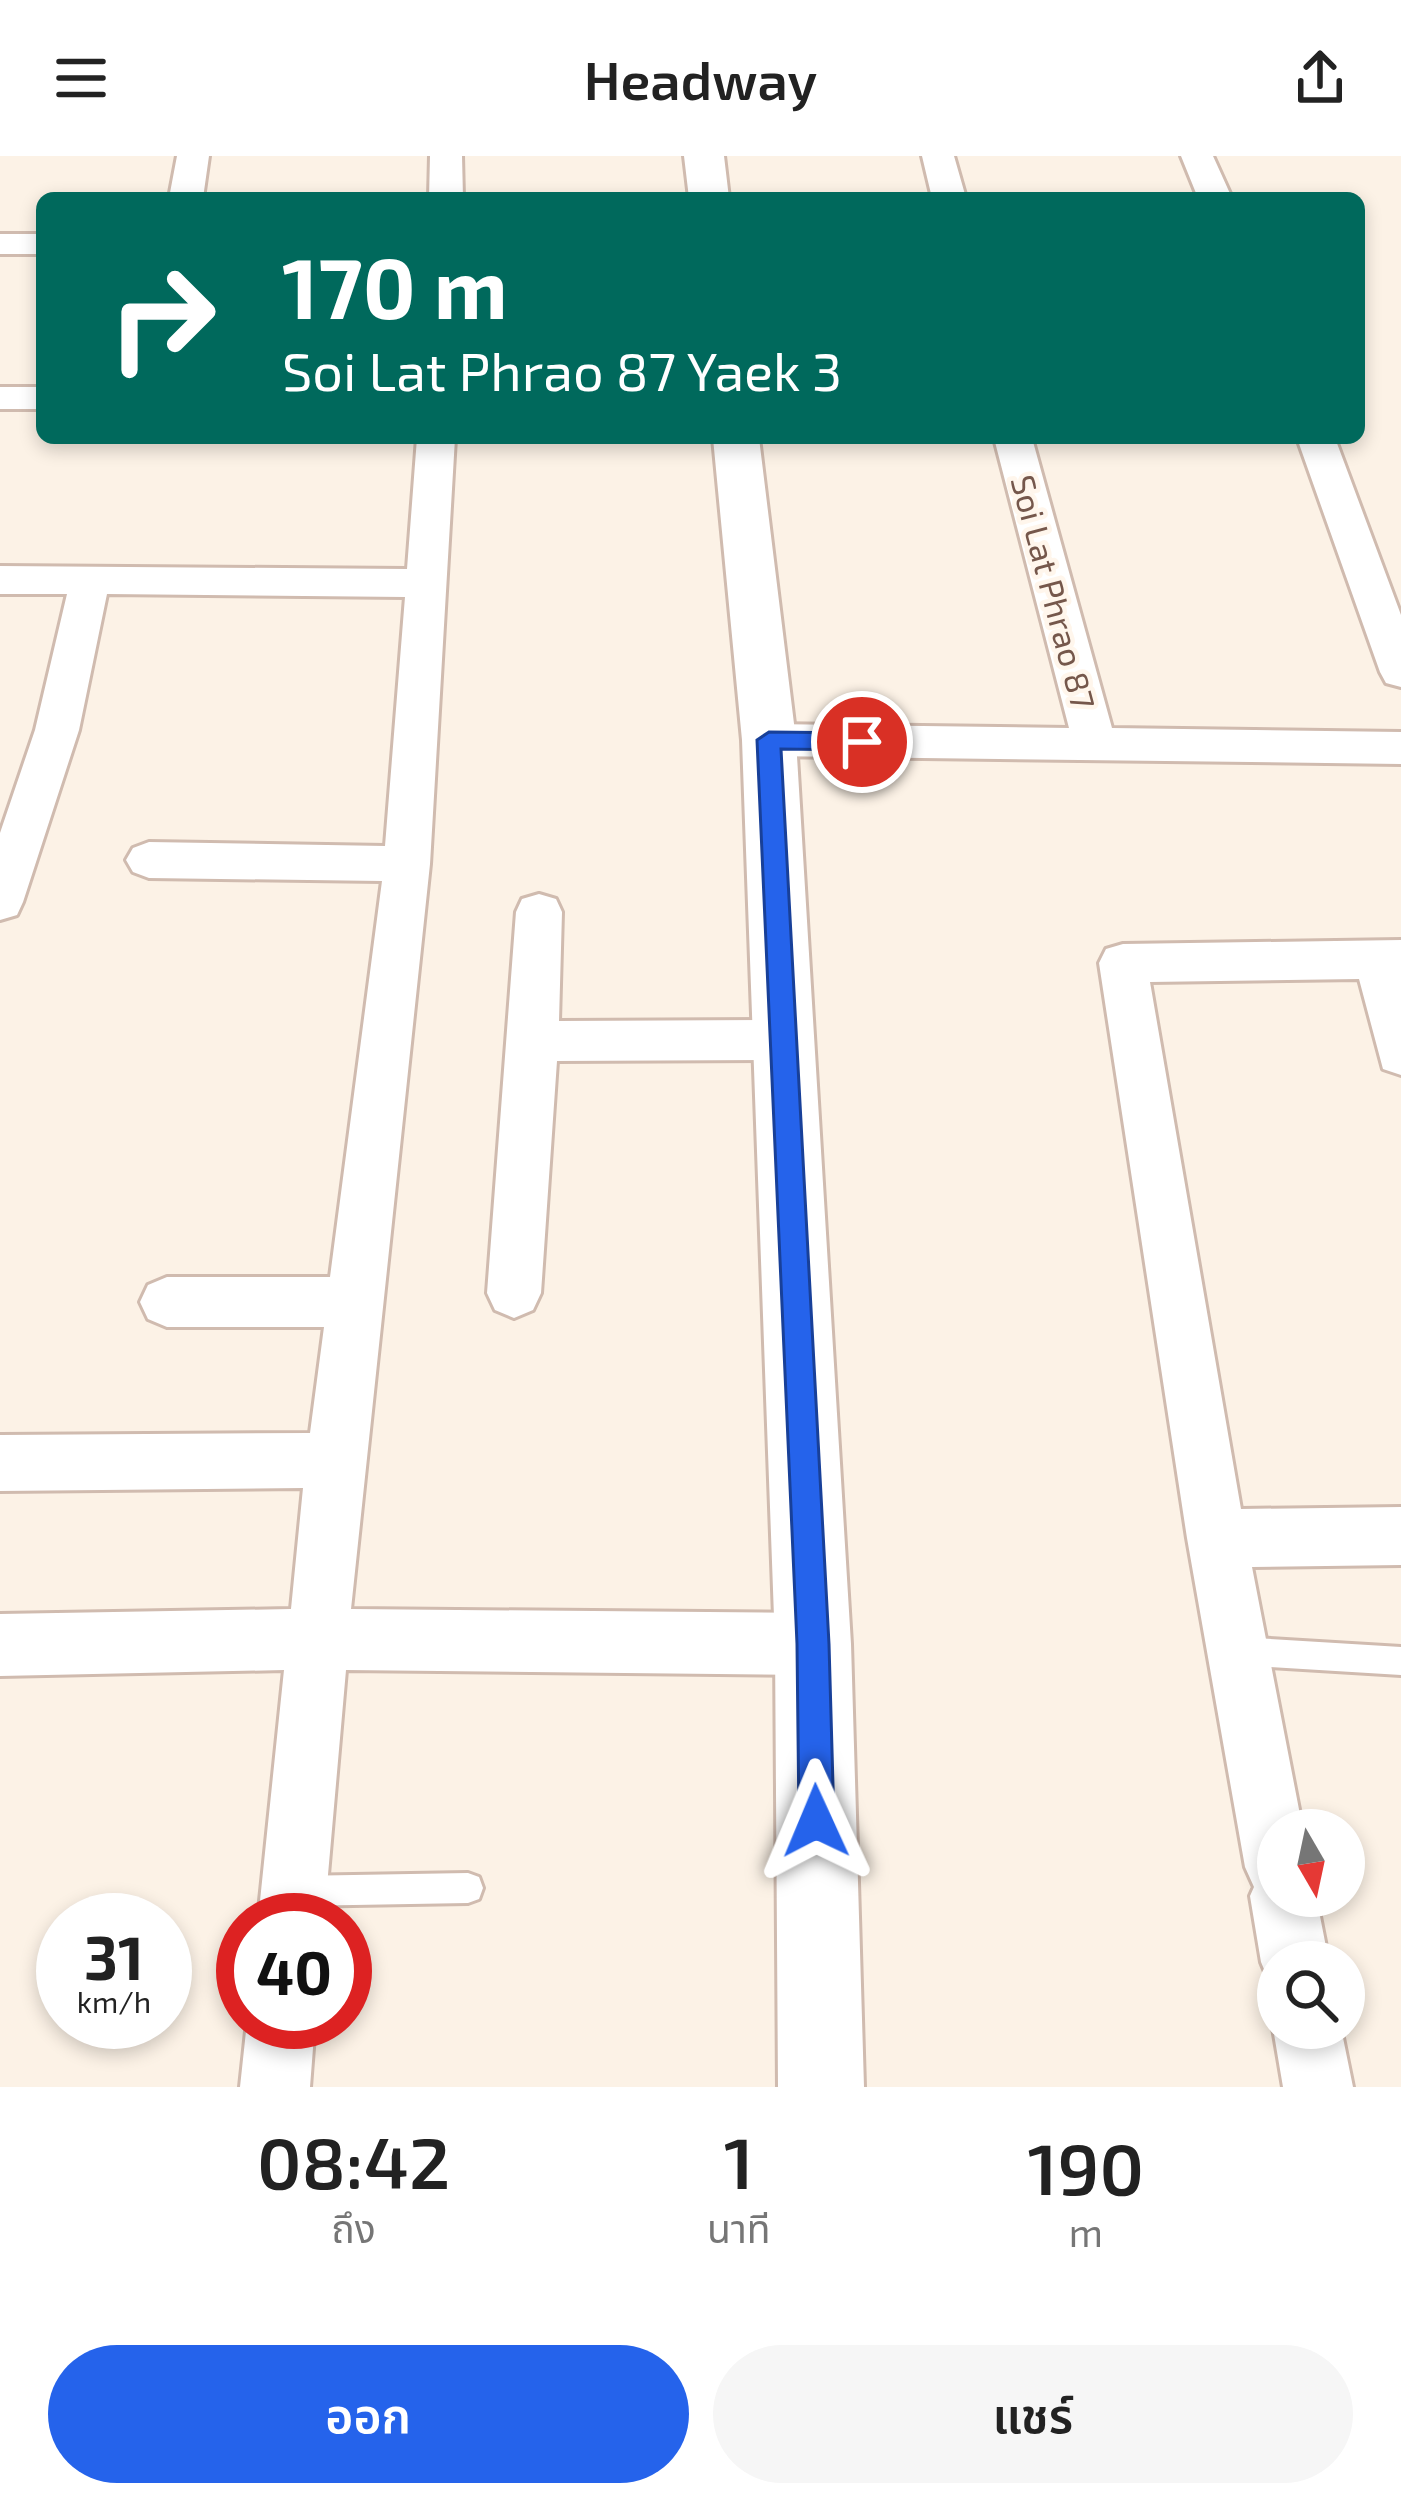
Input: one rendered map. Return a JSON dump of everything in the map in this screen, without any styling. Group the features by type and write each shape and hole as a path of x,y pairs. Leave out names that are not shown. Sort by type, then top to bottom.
{"street":[{"path":"187,192 193,156"},
{"path":"446,156 446,192"},
{"path":"704,156 708,192"},
{"path":"938,156 947,192"},
{"path":"1197,156 1213,192"},
{"path":"0,244 36,244"},
{"path":"0,398 36,398"},
{"path":"293,1893 335,1460 407,864 436,444"},
{"path":"737,444 769,740 813,1644 821,2087"},
{"name":"Soi Lat Phrao 87","path":"1015,444 1095,745"},
{"path":"1318,444 1401,671"},
{"path":"0,580 428,583"},
{"path":"0,902 57,730 91,581"},
{"path":"769,740 1401,748"},
{"path":"149,860 407,864"},
{"path":"514,1293 534,1040 538,912"},
{"path":"1268,1809 1217,1538 1123,963 1390,959 1401,1054"},
{"path":"534,1040 784,1040"},
{"path":"167,1302 355,1302"},
{"path":"0,1463 335,1460"},
{"path":"1217,1538 1401,1535"},
{"path":"0,1645 316,1639 813,1644"},
{"path":"275,2087 279,2049"},
{"path":"1311,2049 1318,2087"}],"lane":[{"path":"1239,1651 1401,1661"},
{"path":"372,1898 468,1888"}],"route":[{"path":"816,1821 813,1644 769,740 862,742"}]}
